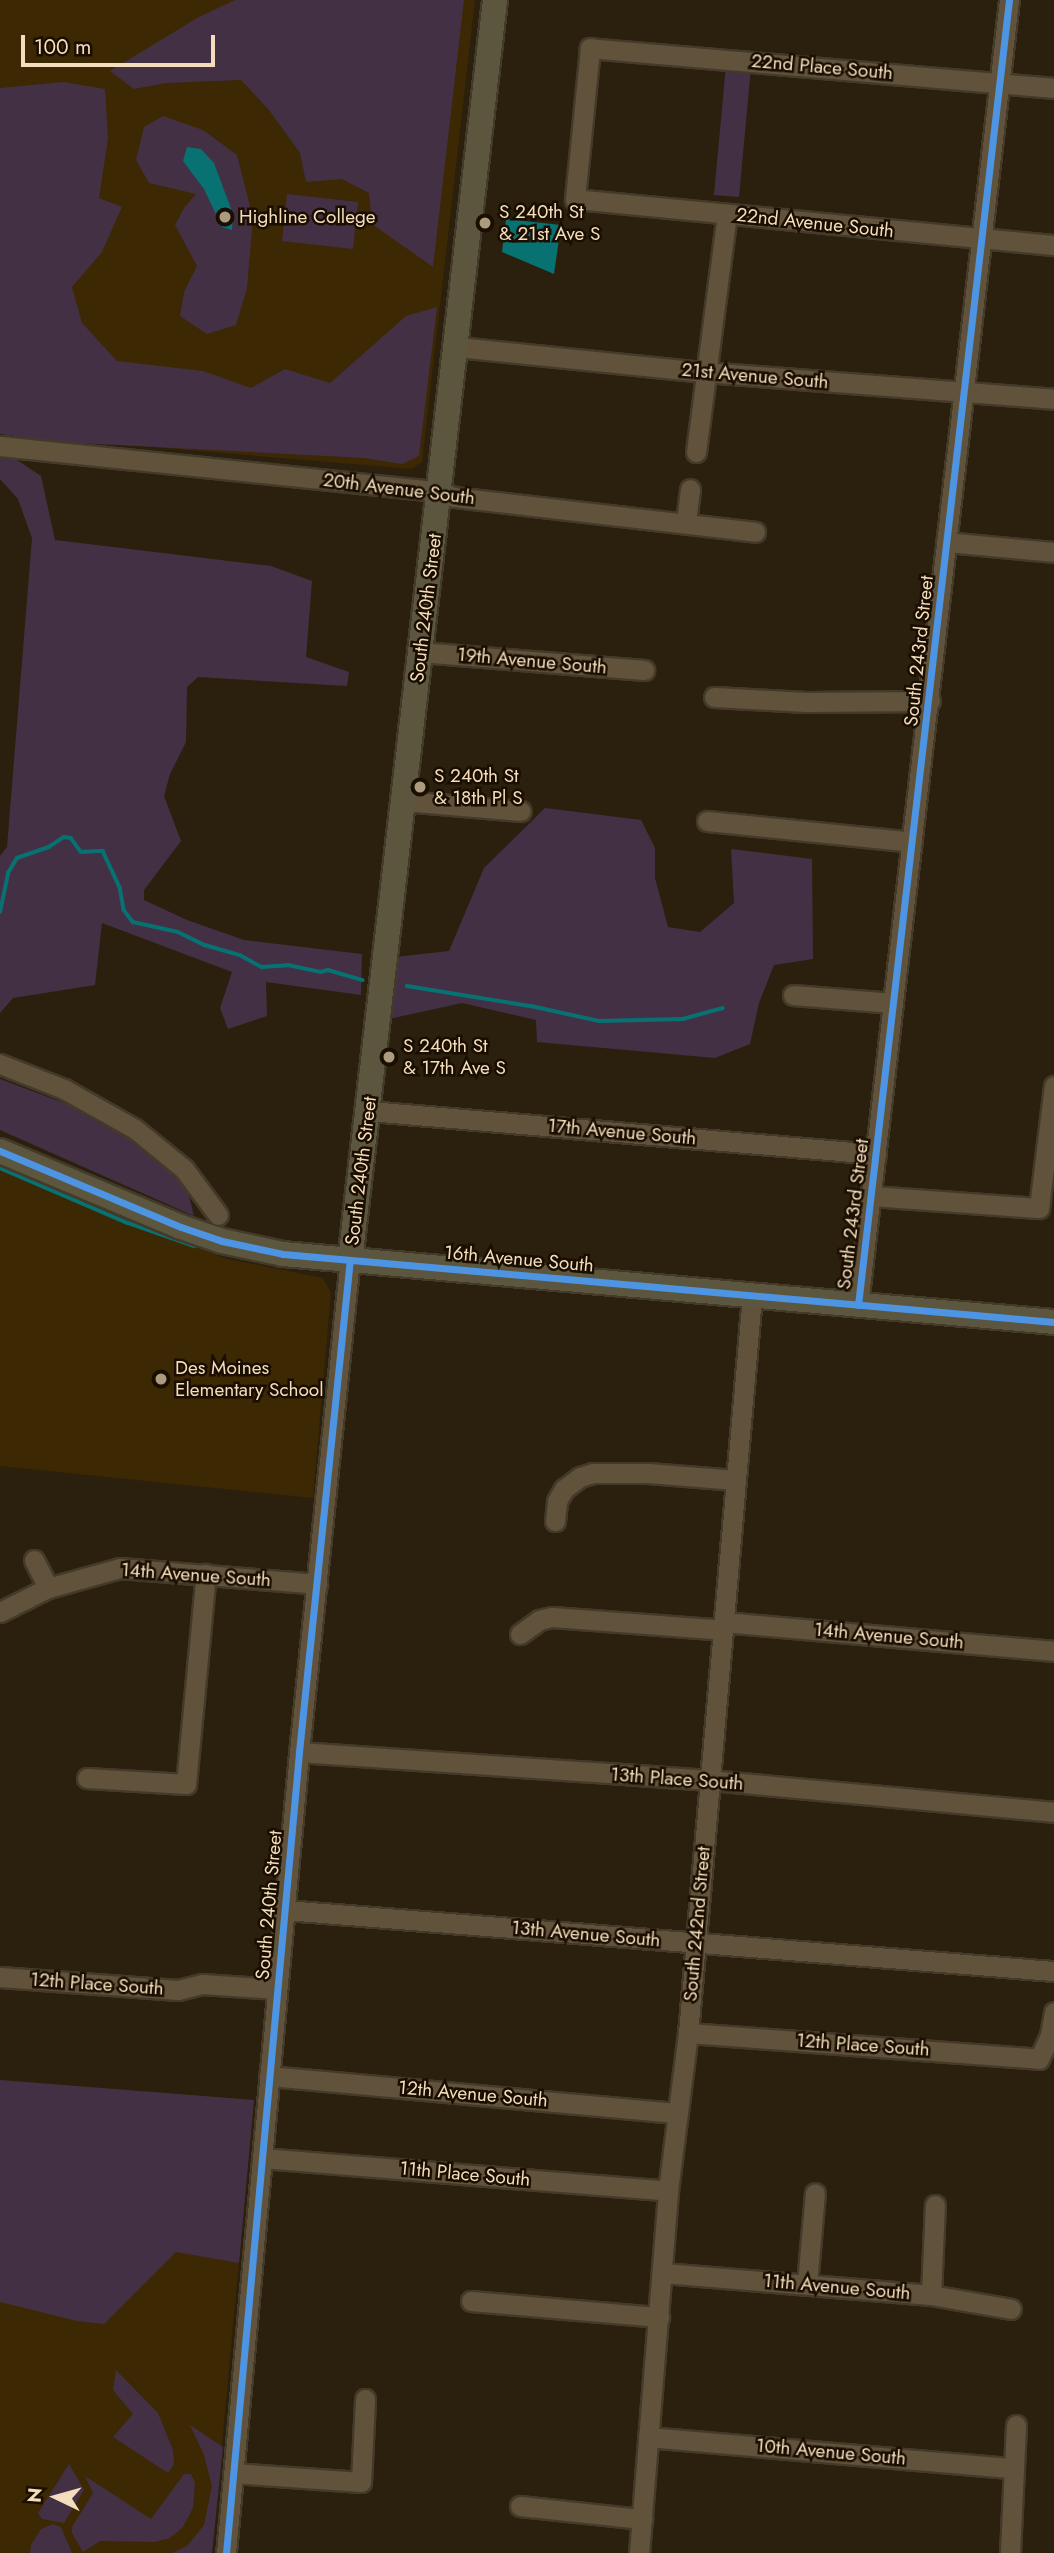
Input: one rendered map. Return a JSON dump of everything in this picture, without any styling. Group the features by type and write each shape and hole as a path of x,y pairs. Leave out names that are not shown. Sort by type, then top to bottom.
{"main road":[{"name":"South 240th Street","path":"350,1261 495,0"},
{"name":"16th Avenue South","path":"0,1151 148,1215 222,1241 283,1254 1054,1322"}],"street":[{"name":"South 243rd Street","path":"858,1305 1009,0"},
{"name":"22nd Place South","path":"575,199 590,48 1054,88"},
{"name":"22nd Avenue South","path":"575,199 1054,245"},
{"path":"696,452 727,214"},
{"name":"21st Avenue South","path":"457,347 705,372 1054,399"},
{"name":"20th Avenue South","path":"0,446 439,491 454,497 755,532"},
{"path":"686,522 690,489"},
{"path":"946,542 1054,552"},
{"name":"19th Avenue South","path":"420,652 644,670"},
{"path":"714,697 806,702 930,701"},
{"path":"404,801 521,811"},
{"path":"707,821 912,842"},
{"path":"793,995 893,1003"},
{"path":"0,1064 64,1089 135,1129 184,1170 218,1215"},
{"path":"871,1196 1040,1208 1054,1086"},
{"name":"17th Avenue South","path":"369,1111 876,1154"},
{"name":"South 240th Street","path":"226,2553 299,1752 350,1261"},
{"name":"South 242nd Street","path":"639,2553 668,2191 688,2032 752,1295"},
{"path":"555,1521 557,1501 564,1489 580,1477 593,1473 648,1473 736,1480"},
{"path":"34,1560 48,1588"},
{"name":"14th Avenue South","path":"0,1612 48,1588 120,1568 317,1584"},
{"path":"87,1778 186,1784 206,1574"},
{"name":"14th Avenue South","path":"520,1634 540,1620 552,1617 723,1626 1054,1651"},
{"name":"13th Place South","path":"299,1752 710,1780 1054,1812"},
{"name":"13th Avenue South","path":"285,1910 1054,1971"},
{"name":"12th Place South","path":"0,1977 178,1990 202,1983 277,1989"},
{"name":"12th Place South","path":"688,2032 1039,2059 1050,2035 1054,2012"},
{"name":"12th Avenue South","path":"270,2076 677,2113"},
{"name":"11th Place South","path":"262,2158 668,2191"},
{"path":"807,2284 815,2193"},
{"path":"932,2295 936,2204"},
{"name":"11th Avenue South","path":"663,2273 932,2295 1010,2309"},
{"path":"471,2301 659,2317"},
{"path":"233,2473 361,2482 365,2399"},
{"path":"1010,2553 1016,2425"},
{"name":"10th Avenue South","path":"648,2437 1013,2468"},
{"path":"520,2507 642,2519"}],"shaded area":[{"name":"Highline College","path":"0,0 475,0 422,462 411,469 0,434"},
{"path":"235,0 464,0 433,267 372,224 369,193 342,179 306,182 300,153 269,110 241,80 166,83 134,89 110,71 197,18"},
{"path":"726,65 751,67 739,197 714,195"},
{"path":"63,82 105,89 108,138 99,198 122,207 102,252 72,287 82,323 117,361 203,371 251,388 285,369 330,383 406,316 437,307 419,456 402,464 364,458 59,442 0,434 0,88"},
{"path":"163,116 203,130 237,155 253,218 247,288 236,325 207,334 180,316 184,292 197,266 175,225 196,194 149,183 136,160 144,127"},
{"path":"287,194 358,202 353,249 282,241"},
{"path":"0,457 14,458 41,476 55,540 271,566 312,581 306,657 349,672 347,686 198,677 187,687 186,742 170,774 164,796 181,841 144,890 144,900 187,920 244,940 362,954 361,995 266,982 267,1016 228,1029 220,1008 232,972 102,923 95,985 13,998 0,1013 0,856 7,847 32,538 18,499 0,479"},
{"path":"545,808 641,820 655,848 655,878 668,927 700,932 734,903 731,849 812,859 813,959 774,965 759,1003 750,1044 715,1058 537,1042 536,1020 462,1003 389,1019 395,957 449,951 484,868"},
{"path":"0,1079 80,1109 153,1153 188,1192 194,1216 0,1130"},
{"name":"Des Moines Elementary School","path":"0,1167 224,1258 323,1278 331,1293 313,1498 0,1466"},
{"path":"0,2080 254,2100 212,2553 0,2553"},
{"path":"0,2080 254,2100 239,2263 176,2252 104,2324 77,2321 0,2302"},
{"path":"116,2370 158,2413 173,2450 174,2464 168,2473 113,2437 133,2414 113,2390"},
{"path":"190,2425 223,2447 212,2553 172,2553 187,2546 204,2525 212,2486 204,2455"},
{"path":"69,2464 84,2490 64,2523 42,2519 38,2513"},
{"path":"184,2474 191,2474 195,2483 193,2508 183,2527 170,2538 155,2542 100,2541 83,2552 72,2533 72,2527 93,2493 85,2476 151,2519"},
{"path":"53,2524 61,2527 72,2553 30,2553 31,2545 41,2529"}],"water":[{"path":"187,147 201,149 214,163 233,214 232,230 222,227 204,189 183,161"},
{"path":"506,219 561,225 554,274 502,252"}],"waterway":[{"path":"0,912 8,873 17,858 49,847 64,837 71,838 81,852 103,851 120,887 124,910 133,922 178,932 205,945 240,955 262,967 288,965 321,972 328,970 363,980"},
{"path":"407,986 531,1006 599,1021 683,1019 723,1008"},
{"path":"0,1168 128,1223 194,1246"}],"cycle path":[{"path":"858,1305 1009,0"},
{"path":"0,1151 181,1227 222,1241 283,1254 1054,1322"},
{"path":"226,2553 299,1752 350,1261"}],"place":[{"name":"Highline College","path":"225,217"},
{"name":"S 240th St & 21st Ave S","path":"485,223"},
{"name":"S 240th St & 18th Pl S","path":"420,787"},
{"name":"S 240th St & 17th Ave S","path":"389,1057"},
{"name":"Des Moines Elementary School","path":"161,1379"}]}
